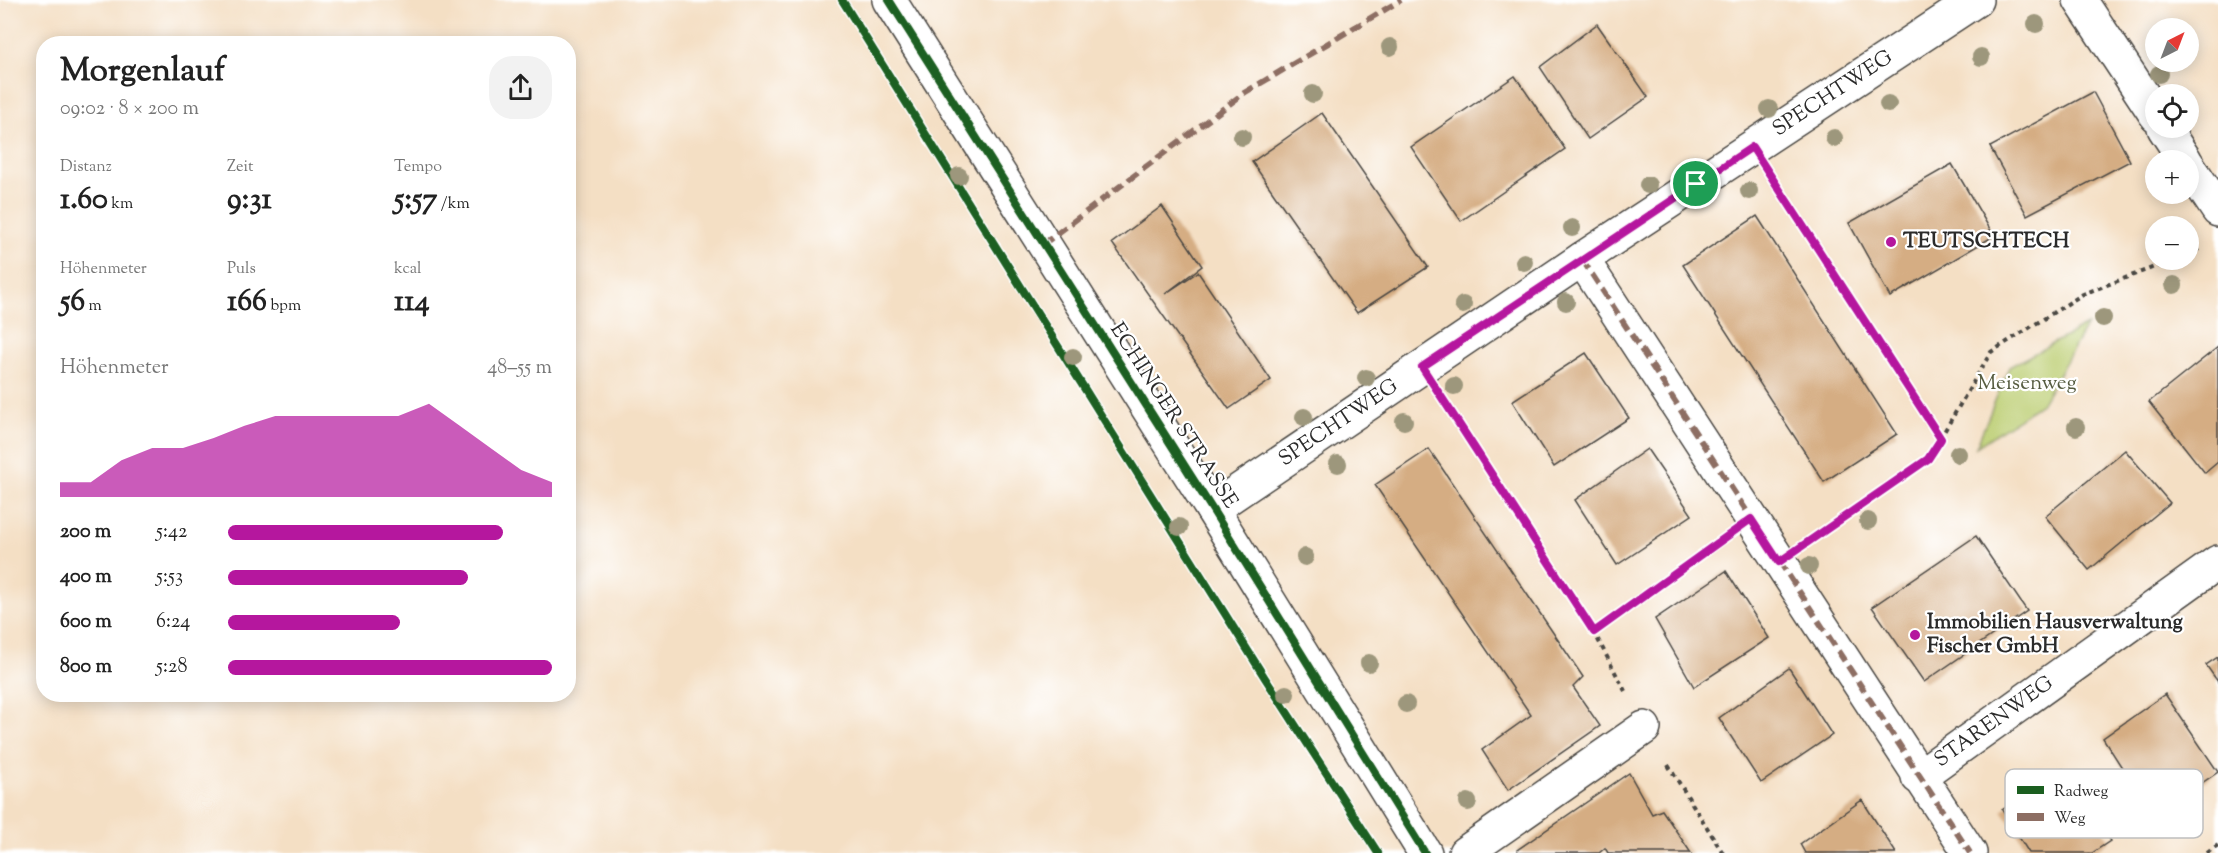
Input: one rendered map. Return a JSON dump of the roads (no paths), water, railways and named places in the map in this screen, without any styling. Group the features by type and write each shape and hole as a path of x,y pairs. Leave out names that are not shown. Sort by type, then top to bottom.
{"street":[{"name":"ECHINGER STRASSE","path":"889,0 1212,509 1425,853"},
{"name":"SPECHTWEG","path":"1212,509 1582,259 1976,0"},
{"path":"2080,0 2145,98"},
{"path":"2199,182 2218,210"},
{"path":"1582,259 1918,777 1970,853"},
{"name":"STARENWEG","path":"1918,777 2218,562"},
{"path":"1465,853 1644,728"}],"place":[{"name":"TEUTSCHTECH","path":"1891,242"},
{"name":"Immobilien Hausverwaltung Fischer GmbH","path":"1915,635"}],"park label":[{"name":"Meisenweg","path":"2027,384"}]}
